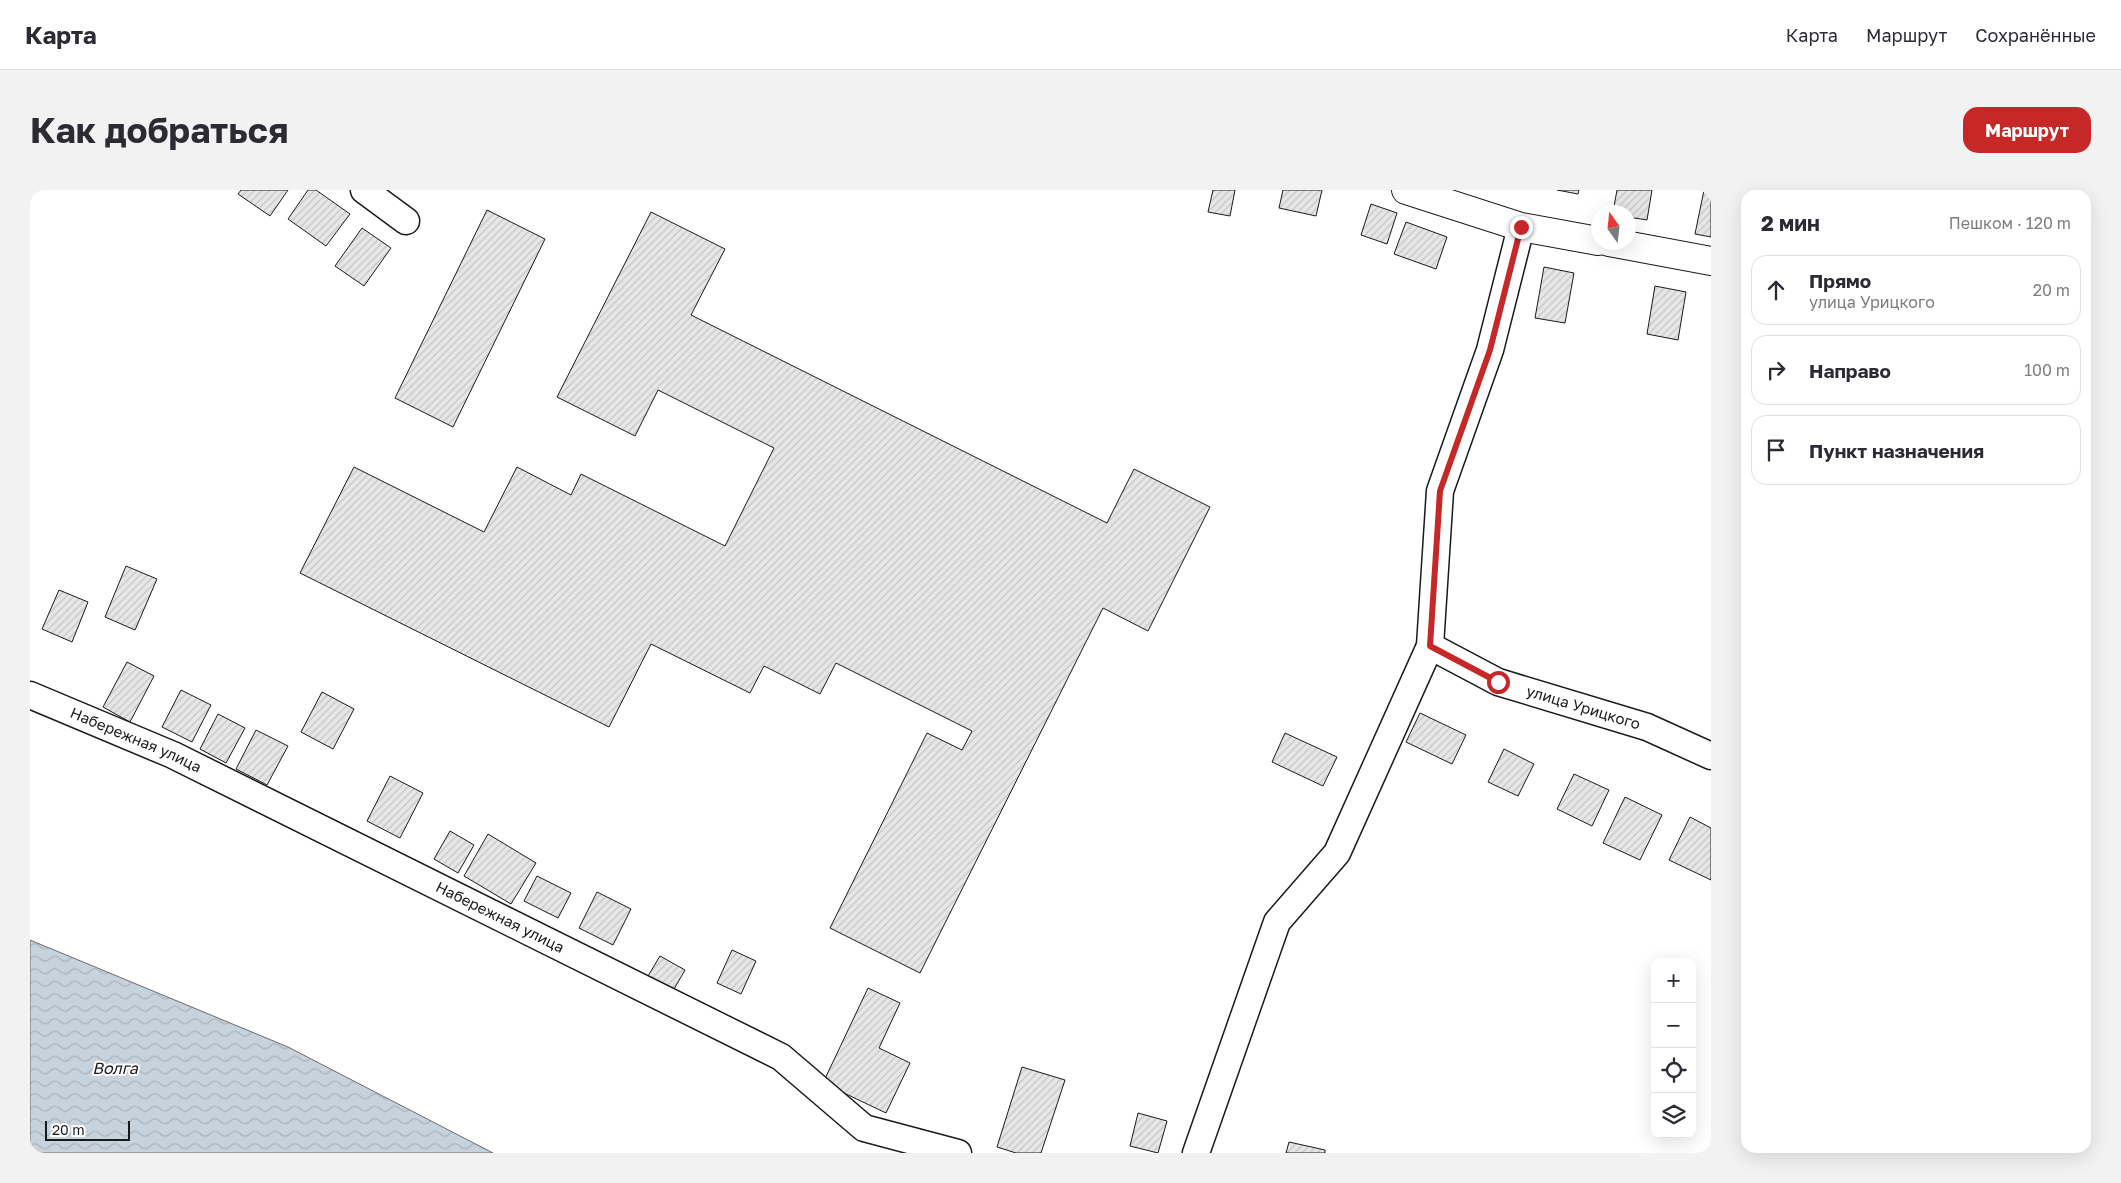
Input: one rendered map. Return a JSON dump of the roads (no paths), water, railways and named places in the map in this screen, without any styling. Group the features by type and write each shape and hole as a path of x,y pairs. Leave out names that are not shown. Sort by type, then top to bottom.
{"street":[{"path":"364,190 406,221"},
{"path":"1406,190 1521,227 1591,240"},
{"path":"1196,1153 1277,922 1337,853 1430,646 1440,491 1490,350 1521,227"},
{"path":"1636,247 1711,261"},
{"name":"улица Урицкого","path":"1430,646 1498,682 1647,726 1711,756"},
{"name":"Набережная улица","path":"30,695 173,755 781,1056 864,1128 958,1153"}],"water":[{"name":"Волга","path":"30,940 288,1047 493,1153 30,1153"}]}
